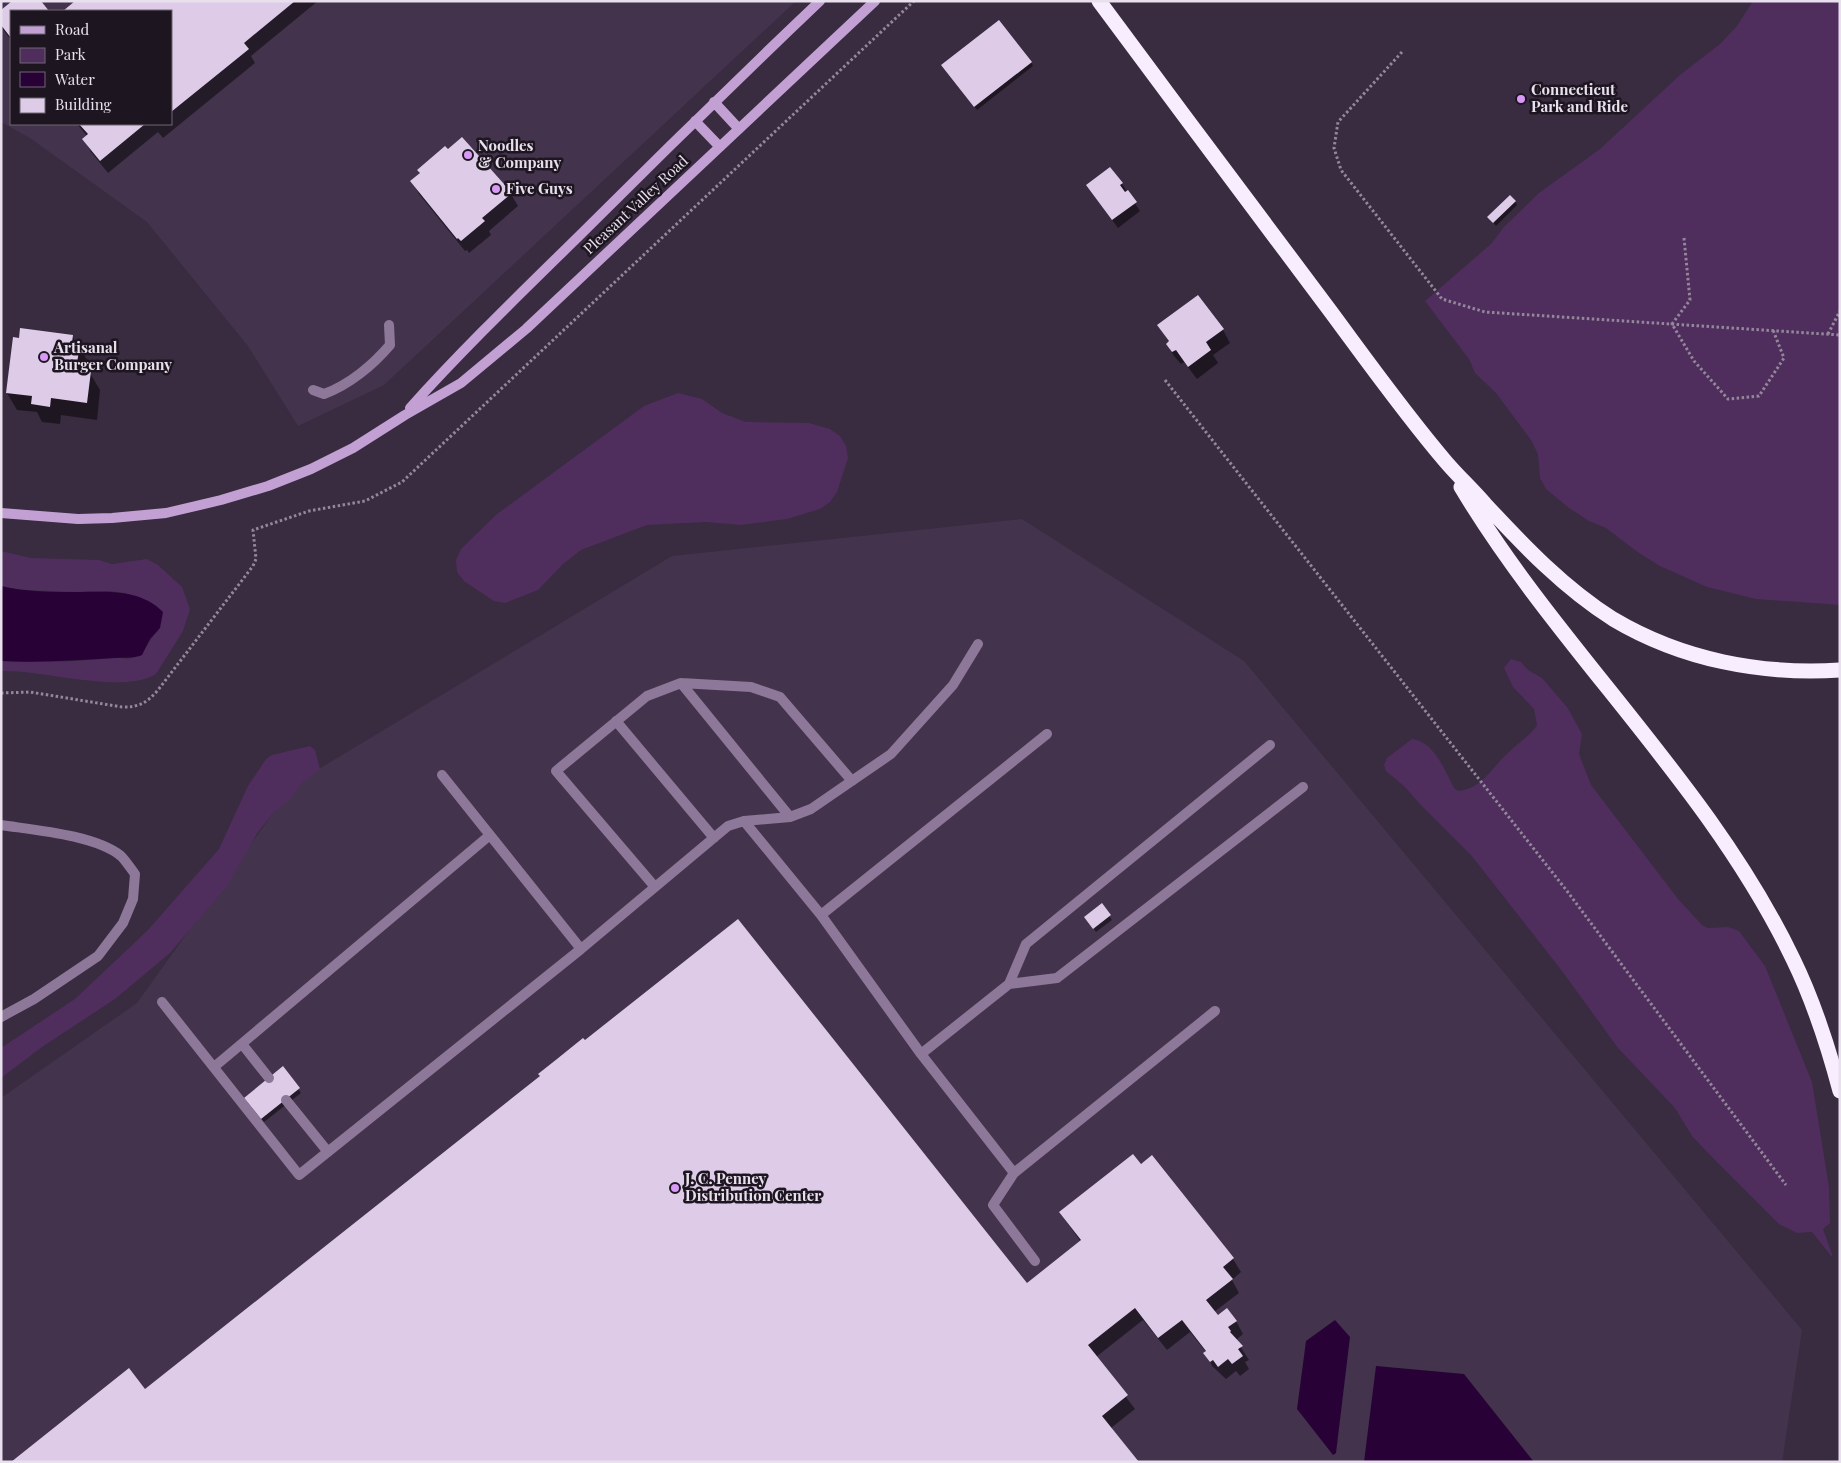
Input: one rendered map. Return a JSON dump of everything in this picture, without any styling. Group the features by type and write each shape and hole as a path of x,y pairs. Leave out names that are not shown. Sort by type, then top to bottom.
{"highway":[{"path":"1099,1 1364,357 1448,464 1512,534 1558,578 1594,606 1634,631 1681,650 1733,664 1790,671 1840,670"},
{"path":"1448,464 1502,551 1676,775 1757,894 1803,980 1828,1050 1840,1091"}],"main road":[{"name":"Pleasant Valley Road","path":"405,415 446,368 714,102 820,1"},
{"name":"Pleasant Valley Road","path":"1,513 50,518 112,518 166,513 268,486 321,465 353,448 461,383 526,329 874,1"},
{"path":"714,102 739,128"},
{"path":"695,121 720,147"}],"street":[{"path":"313,390 324,394 337,389 382,355 390,345 388,325"},
{"path":"162,1002 299,1176 581,949 728,826 744,821 790,817 810,809 891,754 953,685 978,644"},
{"path":"655,887 556,771 647,696 681,683 751,687 780,697 852,781"},
{"path":"681,683 790,817"},
{"path":"616,722 714,838"},
{"path":"821,915 1047,734"},
{"path":"921,1054 1010,984 1026,944 1270,745"},
{"path":"442,775 581,949"},
{"path":"1010,984 1057,978 1303,787"},
{"path":"744,821 821,915 921,1054 1014,1173"},
{"path":"1,825 59,833 98,845 120,856 135,874 133,899 123,923 98,956 34,999 1,1017"},
{"path":"214,1068 490,836"},
{"path":"1035,1261 993,1205 1014,1173 1215,1011"},
{"path":"242,1044 269,1078"},
{"path":"286,1100 328,1152"}],"path":[{"path":"1,693 30,692 131,707 148,701 253,566 256,559 253,530 309,511 365,501 402,482 914,1"},
{"path":"1402,52 1338,122 1334,148 1341,170 1442,300 1485,312 1840,335"},
{"path":"1672,324 1690,300 1684,238"},
{"path":"1828,334 1840,311"},
{"path":"1672,324 1694,360 1728,399 1759,396 1784,358 1773,330"},
{"path":"1165,380 1567,892 1786,1185"}],"shaded area":[{"path":"1,1 796,1 384,385 298,426 248,346 147,222 30,138 1,122"},
{"path":"1022,519 1244,661 1802,1330 1782,1462 1,1462 1,1098 137,1003 294,784 672,556"}],"green space":[{"path":"1753,1 1840,1 1840,605 1756,599 1707,587 1660,566 1606,528 1589,521 1569,508 1546,489 1540,478 1538,454 1531,440 1496,393 1475,373 1469,359 1425,301 1491,244 1504,227 1539,193 1600,149 1680,75 1720,44 1737,26"},
{"path":"678,393 702,399 722,413 746,422 809,423 830,429 840,436 846,446 848,458 837,492 830,502 820,509 787,519 741,525 706,522 647,525 581,550 562,565 538,590 505,603 494,601 464,581 457,572 456,560 461,549 497,514 644,406"},
{"path":"1,551 31,558 99,560 112,564 147,559 158,565 182,587 190,609 183,631 156,674 142,680 103,682 18,671 1,671 1,661 57,662 115,658 130,659 144,650 158,631 150,602 125,593 110,591 20,590 1,586"},
{"path":"1511,659 1521,662 1528,670 1542,678 1567,707 1582,734 1579,754 1591,785 1678,899 1702,925 1708,928 1728,927 1739,931 1765,966 1812,1082 1829,1187 1830,1223 1823,1229 1832,1257 1812,1232 1797,1233 1779,1224 1692,1136 1675,1108 1618,1048 1562,971 1471,855 1405,787 1386,771 1384,765 1387,758 1412,739 1427,745 1433,751 1454,788 1458,791 1480,782 1537,725 1534,709 1513,687 1504,668"},
{"path":"310,746 315,750 320,769 301,784 289,800 274,812 258,832 227,886 170,953 115,999 42,1047 1,1078 1,1048 75,999 148,930 219,849 248,786 266,759 272,755"}],"water":[{"path":"1,586 40,591 123,593 144,599 163,612 160,628 150,639 142,655 135,657 1,661"},
{"path":"1335,1320 1350,1337 1336,1453 1333,1455 1297,1409 1306,1341"},
{"path":"1376,1366 1464,1374 1534,1462 1364,1462"}],"building":[{"path":"12,1 41,1 48,10 10,10 10,37 1,25 1,10"},
{"path":"75,1 295,1 244,43 249,49 172,111 172,10 64,10"},
{"path":"999,20 1032,62 974,107 941,65"},
{"path":"80,125 144,125 100,161 82,139 88,134"},
{"path":"462,137 512,193 482,218 485,221 461,241 457,239 410,181 420,173 417,170 445,146 448,149"},
{"path":"1110,167 1123,183 1120,185 1125,192 1128,190 1137,202 1112,220 1086,185"},
{"path":"1510,195 1516,201 1493,223 1487,217"},
{"path":"1198,295 1224,329 1206,342 1211,350 1188,367 1176,350 1172,352 1166,344 1169,341 1157,325"},
{"name":"Artisanal Burger Company","path":"20,328 73,335 72,343 80,345 76,369 91,371 87,403 51,398 50,407 31,404 32,396 6,393 13,337 19,338"},
{"path":"1102,903 1111,915 1093,929 1084,917"},
{"name":"J. C. Penney Distribution Center","path":"738,919 1027,1283 1081,1240 1059,1212 1133,1154 1141,1164 1152,1155 1234,1258 1223,1267 1233,1279 1206,1300 1218,1315 1227,1308 1237,1321 1228,1327 1230,1332 1243,1346 1238,1349 1243,1356 1232,1364 1228,1359 1218,1367 1213,1360 1210,1362 1203,1353 1206,1351 1182,1320 1158,1338 1135,1308 1088,1345 1128,1395 1102,1416 1139,1462 11,1462 129,1368 145,1389 540,1076 538,1074 583,1038 585,1040"},
{"path":"283,1066 300,1088 261,1119 244,1098"}],"place":[{"name":"Connecticut Park and Ride","path":"1521,99"},
{"name":"Noodles & Company","path":"468,155"},
{"name":"Five Guys","path":"496,189"},
{"name":"Artisanal Burger Company","path":"44,357"},
{"name":"J. C. Penney Distribution Center","path":"675,1188"}]}
